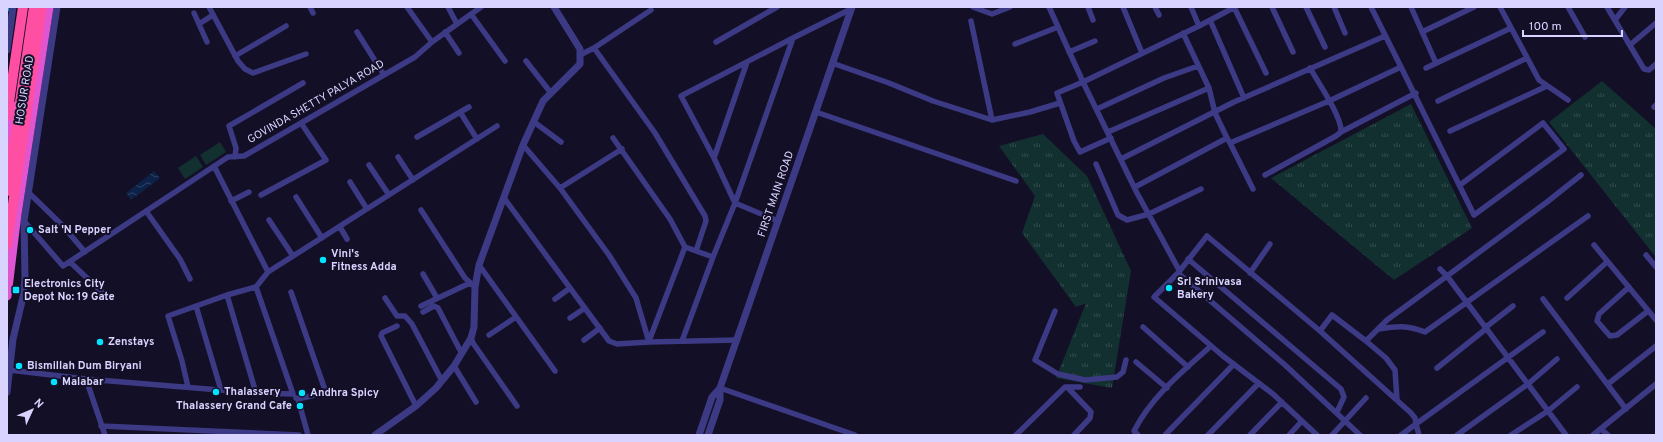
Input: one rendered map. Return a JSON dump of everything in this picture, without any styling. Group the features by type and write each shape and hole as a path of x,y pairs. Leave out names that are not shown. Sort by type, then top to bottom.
{"highway":[{"path":"7,116 23,7"},
{"name":"HOSUR ROAD","path":"7,148 28,7"},
{"path":"7,191 34,7"},
{"path":"7,245 42,7"},
{"name":"HOSUR ROAD","path":"7,296 17,214 49,7"}],"street":[{"path":"7,50 13,7"},
{"path":"7,392 13,339 24,297 24,221 57,7"},
{"path":"209,7 235,56 245,69 253,73 306,54"},
{"path":"310,7 313,13"},
{"path":"407,7 432,42"},
{"path":"448,7 457,24"},
{"name":"GOVINDA SHETTY PALYA ROAD","path":"70,262 228,157 244,156 415,58 432,42 481,7"},
{"path":"375,435 416,406 442,381 454,366 461,352 471,338 474,327 473,285 523,145 543,101 580,64 580,49 554,7"},
{"path":"716,42 777,7"},
{"path":"973,7 992,14 1010,7"},
{"path":"1049,7 1083,82 1179,272 1285,365 1360,435"},
{"path":"1088,7 1093,20"},
{"path":"1123,7 1142,53"},
{"path":"1155,7 1159,14"},
{"path":"1191,7 1199,26"},
{"path":"1209,88 1109,135 1080,152 1057,93 1083,82 1183,32 1199,26 1234,7 1266,73"},
{"path":"1272,7 1293,52"},
{"path":"1306,7 1325,46"},
{"path":"1334,7 1345,33"},
{"path":"1371,7 1416,93 1474,215 1564,149 1543,123 1460,185"},
{"path":"1411,7 1436,63"},
{"path":"1422,32 1474,7"},
{"path":"1500,7 1538,80 1568,100"},
{"path":"1568,7 1585,36"},
{"path":"1608,7 1644,69 1649,70 1656,64"},
{"path":"1615,20 1625,7"},
{"path":"778,221 735,203 714,158 681,96 852,8"},
{"name":"FIRST MAIN ROAD","path":"720,388 852,8"},
{"path":"580,55 594,48 651,10"},
{"path":"194,13 208,42"},
{"path":"471,14 505,61"},
{"path":"199,24 213,15"},
{"path":"1210,20 1244,98"},
{"path":"971,21 992,120"},
{"path":"1630,45 1656,23"},
{"path":"235,56 286,26"},
{"path":"1015,44 1058,27"},
{"path":"1426,68 1511,28"},
{"path":"357,32 384,75"},
{"path":"445,32 459,53"},
{"path":"1183,32 1209,88 1215,113 1253,189"},
{"path":"1121,159 1244,98 1385,36"},
{"path":"682,342 713,257 735,203 792,38"},
{"path":"1069,52 1095,41"},
{"path":"594,48 655,133 705,216 706,221 696,251"},
{"path":"1438,101 1527,58"},
{"path":"526,61 551,93"},
{"path":"714,158 747,62"},
{"path":"832,63 890,83 932,101 992,120 1030,112 1060,103"},
{"path":"1097,110 1164,78 1198,66"},
{"path":"1135,187 1229,141 1329,101 1402,67"},
{"path":"1310,68 1342,126 1341,132"},
{"path":"235,157 236,148 229,126 303,83"},
{"path":"1450,131 1547,86"},
{"path":"1265,174 1416,93"},
{"path":"417,137 469,107"},
{"path":"460,112 477,139"},
{"path":"816,112 1016,181"},
{"path":"534,122 561,142"},
{"path":"261,195 326,160 301,123"},
{"path":"188,387 182,361 168,316 227,295 256,287 268,272 497,126"},
{"path":"613,138 670,219 685,247 713,257"},
{"path":"523,145 560,188 597,236 636,298 649,342"},
{"path":"560,188 622,150"},
{"path":"398,157 413,180"},
{"path":"369,164 389,195"},
{"path":"1096,164 1118,215 1122,219 1127,220 1149,214 1201,189"},
{"path":"214,166 268,272"},
{"path":"1366,341 1387,320 1547,202 1580,175"},
{"path":"350,182 367,209"},
{"path":"28,192 62,225 85,252"},
{"path":"231,201 249,192"},
{"path":"296,197 322,238"},
{"path":"504,198 609,341 616,344 737,340"},
{"path":"421,210 465,278 473,285"},
{"path":"146,211 180,259 190,278"},
{"path":"1378,330 1390,327 1411,326 1425,332 1588,216"},
{"path":"269,220 293,256"},
{"path":"24,221 63,266 70,262 104,294"},
{"path":"340,227 347,239"},
{"path":"1317,435 1282,402 1211,346 1154,297 1179,272 1188,258 1206,236 1320,331 1411,413 1415,418 1419,435"},
{"path":"1250,273 1270,244"},
{"path":"1594,245 1656,320"},
{"path":"649,342 685,247"},
{"path":"1646,255 1656,267"},
{"path":"1188,258 1341,389 1344,397 1337,412"},
{"path":"1567,298 1608,262"},
{"path":"479,265 555,372"},
{"path":"1440,269 1448,276 1566,435"},
{"path":"422,274 437,298"},
{"path":"461,352 438,308 434,306 422,309 437,298 473,285"},
{"path":"256,287 293,397 298,399 324,393 325,390 291,292"},
{"path":"1628,287 1599,314 1597,321 1600,325 1610,336 1617,335 1648,310"},
{"path":"555,299 570,288"},
{"path":"227,295 256,393"},
{"path":"385,298 397,316 405,316 412,324 442,381"},
{"path":"1543,299 1626,409"},
{"path":"196,306 221,390"},
{"path":"1438,368 1513,306"},
{"path":"570,318 585,308"},
{"path":"1055,311 1035,360 1058,374 1085,380 1117,377 1123,372 1126,360"},
{"path":"1320,331 1332,315 1386,358 1395,370 1397,400"},
{"path":"489,334 516,317"},
{"path":"397,326 382,333 381,336 416,406"},
{"path":"584,340 600,328"},
{"path":"1143,328 1188,367"},
{"path":"1401,435 1543,332"},
{"path":"471,338 517,406"},
{"path":"1138,435 1134,431 1146,409 1211,346"},
{"path":"1608,384 1656,346"},
{"path":"1457,435 1528,384 1557,359"},
{"path":"1136,362 1167,388"},
{"path":"1166,434 1234,364"},
{"path":"454,366 476,402"},
{"path":"9,370 86,379 256,393 293,394"},
{"path":"86,379 105,435"},
{"path":"1078,398 1080,387 1085,380"},
{"path":"1208,435 1259,383"},
{"path":"1593,435 1656,384"},
{"path":"1016,435 1065,387 1080,387"},
{"path":"1511,435 1548,411 1577,387"},
{"path":"699,435 712,397 720,388"},
{"path":"708,435 720,400 720,388"},
{"path":"720,388 855,435"},
{"path":"1068,388 1091,412 1091,416 1074,435"},
{"path":"1332,435 1366,398"},
{"path":"298,399 308,435"},
{"path":"1250,435 1282,402"},
{"path":"1289,435 1302,421"},
{"path":"101,426 299,435"},
{"path":"1601,429 1605,435"},
{"path":"1601,429 1608,435"}],"green space":[{"path":"1602,81 1656,129 1655,256 1549,122"},
{"path":"1411,104 1472,228 1394,280 1271,178"},
{"path":"1043,134 1087,176 1131,271 1112,388 1056,378 1086,303 1076,307 1022,233 1035,196 999,146"},
{"path":"220,142 226,152 206,165 200,155"},
{"path":"196,156 203,167 185,179 178,168"}],"water":[{"path":"154,171 160,178 131,200 126,193"}],"place":[{"name":"Salt 'N Pepper","path":"30,230"},
{"name":"Vini's Fitness Adda","path":"323,260"},
{"name":"Sri Srinivasa Bakery","path":"1169,288"},
{"name":"Electronics City Depot No: 19 Gate","path":"16,290"},
{"name":"Zenstays","path":"100,342"},
{"name":"Bismillah Dum Biryani","path":"19,366"},
{"name":"Malabar","path":"54,382"},
{"name":"Thalassery","path":"216,392"},
{"name":"Andhra Spicy","path":"302,393"},
{"name":"Thalassery Grand Cafe","path":"300,406"}]}
